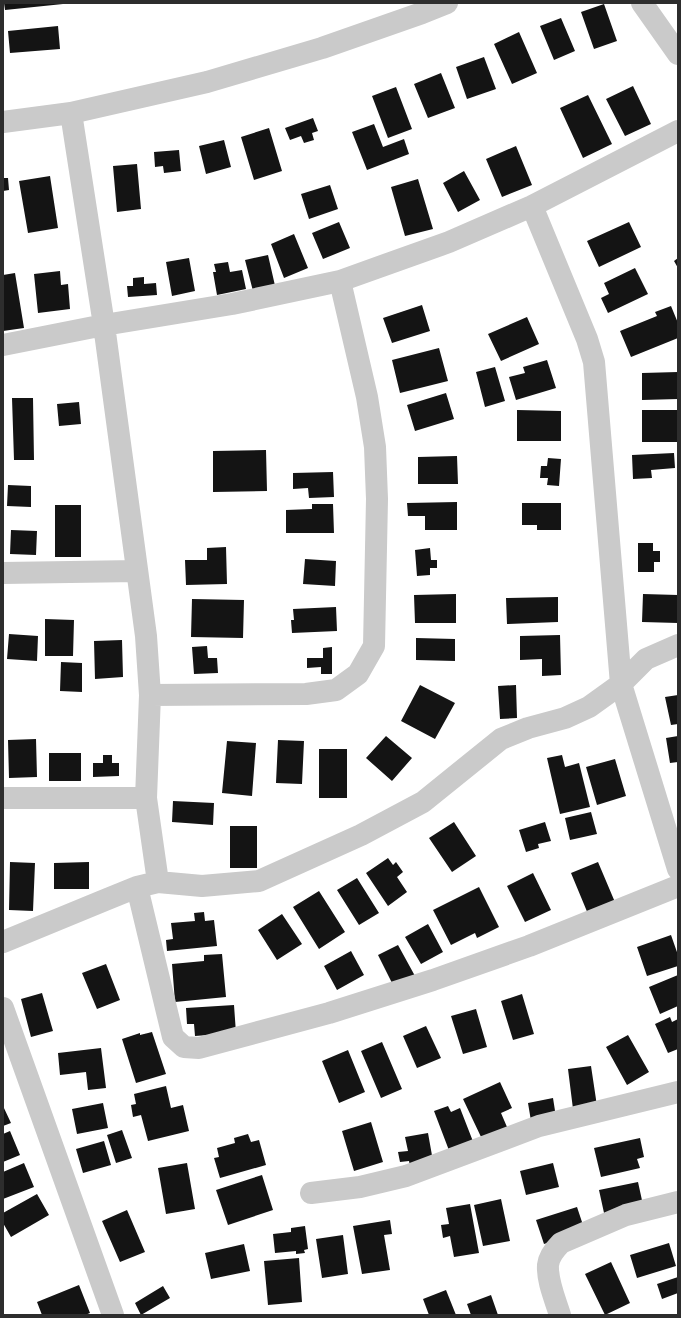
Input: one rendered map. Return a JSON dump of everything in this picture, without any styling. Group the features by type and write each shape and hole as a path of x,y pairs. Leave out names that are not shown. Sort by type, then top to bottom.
{"street":[{"path":"3,122 70,113 207,82 314,51 447,3"},
{"path":"642,3 678,54"},
{"path":"70,113 104,325 146,636 150,695 146,798 158,882"},
{"path":"3,345 104,325 232,304 340,281 449,242 532,206 678,131"},
{"path":"532,206 587,339 594,362 621,684 678,869"},
{"path":"150,695 306,694 336,690 358,674 374,646 377,499 376,447 368,397 340,281"},
{"path":"3,573 137,571"},
{"path":"3,942 137,888 158,882 202,886 259,881 361,836 423,802 501,739 528,728 565,718 589,707 621,684 646,659 678,645"},
{"path":"3,798 146,798"},
{"path":"137,888 173,1037 184,1047 199,1048 329,1014 433,980 529,946 678,886"},
{"path":"3,1008 113,1315"},
{"path":"311,1193 360,1187 406,1176 539,1126 678,1092"},
{"path":"560,1315 549,1277 548,1264 553,1251 561,1243 626,1215 678,1202"}],"building":[{"path":"4,3 63,3 63,4 5,10"},
{"path":"604,4 617,41 594,49 581,12"},
{"path":"561,18 575,51 554,60 540,26"},
{"path":"58,26 60,49 10,53 8,31"},
{"path":"519,32 537,73 512,84 494,44"},
{"path":"484,57 496,89 467,99 456,67"},
{"path":"441,73 455,108 428,118 414,84"},
{"path":"633,86 651,124 625,136 606,99"},
{"path":"396,87 412,129 388,138 372,96"},
{"path":"588,95 612,144 583,158 560,108"},
{"path":"313,118 318,131 312,133 314,140 304,143 301,136 290,140 285,128"},
{"path":"374,124 383,147 404,139 409,154 367,170 352,132"},
{"path":"269,128 282,171 254,180 241,137"},
{"path":"224,140 231,167 206,174 199,146"},
{"path":"516,146 532,185 502,197 486,159"},
{"path":"179,150 181,171 164,173 163,166 155,167 154,152"},
{"path":"137,164 141,209 117,212 113,166"},
{"path":"464,171 480,200 458,212 443,183"},
{"path":"50,176 58,228 28,233 19,181"},
{"path":"3,178 8,178 9,190 3,191"},
{"path":"418,179 433,229 405,236 391,187"},
{"path":"330,185 338,209 309,219 301,194"},
{"path":"339,222 350,248 323,259 312,233"},
{"path":"629,222 641,247 599,267 587,241"},
{"path":"294,234 308,268 284,278 271,244"},
{"path":"268,255 276,290 254,295 245,260"},
{"path":"189,258 195,291 172,296 166,262"},
{"path":"678,258 678,268 674,261"},
{"path":"228,262 230,272 242,270 246,289 217,295 213,272 216,272 214,264"},
{"path":"635,268 648,294 608,313 601,298 609,294 604,283"},
{"path":"60,271 61,285 68,284 70,309 38,313 34,274"},
{"path":"15,273 24,328 3,331 3,275"},
{"path":"144,277 144,284 156,283 157,295 128,297 127,286 133,286 133,278"},
{"path":"422,305 430,331 392,343 383,318"},
{"path":"671,306 678,323 678,338 631,357 620,331 657,316 655,312"},
{"path":"527,317 539,344 501,361 488,334"},
{"path":"439,348 448,381 400,393 392,360"},
{"path":"547,360 556,388 516,400 509,377 525,373 523,367"},
{"path":"495,367 505,401 485,407 476,372"},
{"path":"678,372 678,399 642,400 642,373"},
{"path":"446,393 454,419 415,431 407,405"},
{"path":"12,398 33,398 34,460 14,460"},
{"path":"79,402 81,424 59,426 57,404"},
{"path":"517,410 561,411 561,441 517,441"},
{"path":"642,410 678,410 678,442 642,442"},
{"path":"266,450 267,491 213,492 213,451"},
{"path":"674,453 675,468 651,470 652,478 633,479 632,455"},
{"path":"457,456 458,484 418,484 418,457"},
{"path":"548,458 561,459 559,486 547,485 548,478 540,478 541,466 547,466"},
{"path":"333,472 334,497 309,498 308,488 293,489 293,473"},
{"path":"8,485 31,486 31,507 7,506"},
{"path":"457,502 457,530 425,530 425,516 408,516 407,503"},
{"path":"522,503 561,503 561,530 537,530 537,525 522,525"},
{"path":"312,504 333,504 334,533 286,533 286,510 312,509"},
{"path":"55,505 81,505 81,557 55,557"},
{"path":"11,530 37,531 36,555 10,554"},
{"path":"638,543 653,543 653,551 660,551 660,562 654,562 654,572 638,572"},
{"path":"226,547 227,584 186,585 185,560 207,560 207,548"},
{"path":"430,548 431,560 437,560 437,568 430,568 430,575 417,576 415,550"},
{"path":"305,559 336,561 335,586 303,584"},
{"path":"456,594 456,623 415,623 414,595"},
{"path":"643,594 678,595 678,623 642,622"},
{"path":"558,597 558,622 507,624 506,598"},
{"path":"192,599 244,600 243,638 191,637"},
{"path":"336,607 337,631 292,633 291,620 294,620 293,609"},
{"path":"45,619 74,620 73,656 45,656"},
{"path":"9,634 38,636 37,661 7,659"},
{"path":"560,635 561,675 542,676 542,659 520,660 520,636"},
{"path":"416,638 455,639 455,661 416,660"},
{"path":"122,640 123,677 95,679 94,641"},
{"path":"207,646 208,658 217,658 218,673 194,674 192,647"},
{"path":"332,647 332,674 321,674 321,667 307,668 307,658 323,658 323,648"},
{"path":"61,662 82,663 82,692 60,691"},
{"path":"420,685 455,703 435,739 401,721"},
{"path":"516,685 517,718 500,719 498,686"},
{"path":"678,695 678,724 671,725 665,697"},
{"path":"386,736 412,758 392,781 366,758"},
{"path":"678,736 678,762 670,763 666,738"},
{"path":"36,739 37,777 9,778 8,740"},
{"path":"278,740 304,741 302,784 276,783"},
{"path":"227,741 256,743 252,796 222,793"},
{"path":"319,749 347,749 347,798 319,798"},
{"path":"49,753 81,753 81,781 49,781"},
{"path":"103,755 112,755 112,763 119,763 119,776 93,777 93,763 103,763"},
{"path":"562,755 565,767 579,763 590,807 560,814 547,758"},
{"path":"615,759 626,796 597,805 586,767"},
{"path":"173,801 214,803 213,825 172,822"},
{"path":"591,812 597,834 570,840 565,818"},
{"path":"454,822 476,856 452,872 429,838"},
{"path":"545,822 551,841 538,844 539,848 526,852 519,830"},
{"path":"230,826 257,826 257,868 230,868"},
{"path":"388,858 393,865 396,862 403,872 397,877 407,892 388,906 366,873"},
{"path":"10,862 35,863 33,911 9,910"},
{"path":"89,862 89,889 54,889 54,863"},
{"path":"598,862 620,914 593,926 571,873"},
{"path":"533,873 551,910 525,922 507,886"},
{"path":"357,878 379,913 359,925 337,890"},
{"path":"479,887 499,927 477,938 475,933 451,945 433,910"},
{"path":"319,891 345,932 319,949 293,907"},
{"path":"204,912 205,921 214,920 217,946 167,951 166,940 173,939 171,923 195,921 194,913"},
{"path":"282,914 302,944 277,960 258,930"},
{"path":"428,924 443,952 421,964 405,937"},
{"path":"671,935 678,955 678,966 647,976 637,947"},
{"path":"398,945 415,976 394,987 378,955"},
{"path":"351,951 364,975 337,990 324,966"},
{"path":"222,954 226,997 175,1002 172,964 204,961 204,955"},
{"path":"106,964 120,1000 97,1009 82,973"},
{"path":"678,975 678,1006 660,1014 649,987"},
{"path":"42,993 53,1031 31,1037 21,999"},
{"path":"522,994 534,1034 513,1040 501,1001"},
{"path":"234,1005 236,1033 195,1036 194,1024 187,1024 186,1008"},
{"path":"476,1009 487,1047 463,1054 451,1016"},
{"path":"670,1017 672,1022 678,1019 678,1049 668,1053 655,1024"},
{"path":"426,1026 441,1058 417,1068 403,1036"},
{"path":"152,1032 166,1074 136,1083 122,1039 140,1033 140,1035"},
{"path":"628,1035 649,1072 627,1085 606,1047"},
{"path":"382,1042 402,1089 381,1098 361,1051"},
{"path":"101,1048 106,1088 88,1090 86,1072 60,1075 58,1053"},
{"path":"348,1050 365,1092 339,1103 322,1061"},
{"path":"591,1066 597,1106 573,1109 568,1069"},
{"path":"500,1082 512,1108 501,1113 507,1127 482,1139 463,1099"},
{"path":"166,1086 171,1108 183,1105 189,1131 148,1141 141,1115 133,1117 131,1105 136,1104 134,1094"},
{"path":"553,1098 556,1117 531,1121 528,1103"},
{"path":"103,1103 108,1128 77,1134 72,1109"},
{"path":"3,1106 11,1123 3,1126"},
{"path":"448,1106 451,1112 460,1108 474,1144 450,1153 434,1111"},
{"path":"371,1122 383,1162 354,1171 342,1131"},
{"path":"122,1130 132,1158 116,1163 107,1135"},
{"path":"10,1131 20,1155 3,1162 3,1134"},
{"path":"428,1133 433,1161 410,1166 409,1161 400,1162 398,1152 408,1151 405,1137"},
{"path":"248,1134 251,1142 259,1140 266,1165 220,1178 214,1158 219,1157 217,1148 235,1143 234,1138"},
{"path":"640,1138 644,1157 637,1159 640,1168 601,1177 594,1148"},
{"path":"104,1141 111,1165 83,1173 76,1149"},
{"path":"24,1163 34,1187 3,1199 3,1172"},
{"path":"187,1163 195,1209 166,1214 158,1168"},
{"path":"553,1163 559,1187 526,1195 520,1171"},
{"path":"262,1175 273,1210 228,1225 216,1190"},
{"path":"638,1182 645,1214 606,1222 599,1190"},
{"path":"37,1194 49,1215 11,1237 3,1223 3,1213"},
{"path":"501,1199 510,1241 483,1246 474,1205"},
{"path":"470,1204 479,1253 454,1257 450,1236 443,1238 441,1225 449,1224 446,1208"},
{"path":"577,1207 585,1231 544,1244 536,1220"},
{"path":"127,1210 145,1252 120,1262 102,1221"},
{"path":"390,1220 392,1234 384,1235 390,1270 362,1274 353,1226"},
{"path":"305,1226 308,1249 304,1250 305,1253 296,1254 296,1251 275,1253 273,1234 291,1232 291,1228"},
{"path":"343,1235 348,1274 322,1278 316,1239"},
{"path":"669,1243 676,1266 637,1278 630,1255"},
{"path":"244,1244 250,1271 211,1279 205,1253"},
{"path":"299,1258 302,1302 268,1305 264,1261"},
{"path":"611,1262 630,1303 605,1315 585,1274"},
{"path":"678,1277 678,1293 662,1299 657,1284"},
{"path":"79,1285 90,1313 85,1315 42,1315 37,1302"},
{"path":"163,1286 170,1298 141,1315 135,1303"},
{"path":"446,1290 456,1315 429,1315 423,1299"},
{"path":"491,1295 498,1315 471,1315 467,1304"}]}
